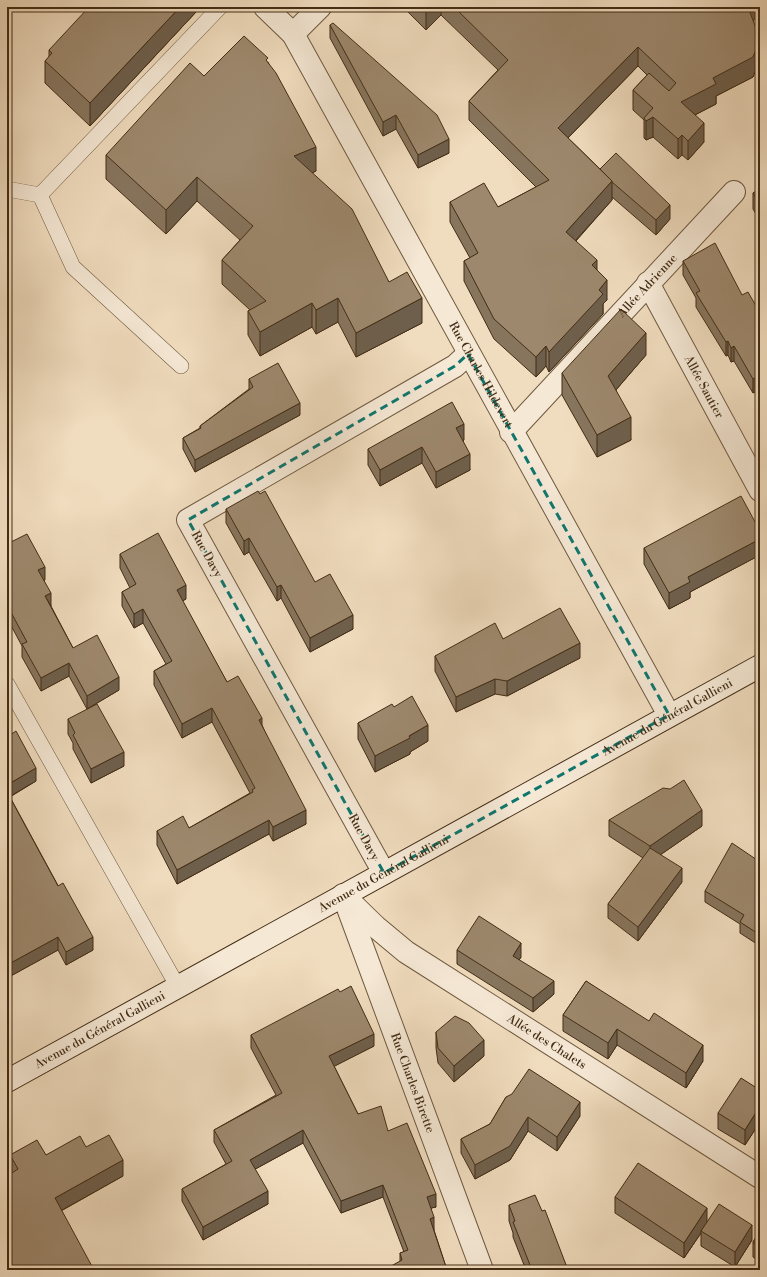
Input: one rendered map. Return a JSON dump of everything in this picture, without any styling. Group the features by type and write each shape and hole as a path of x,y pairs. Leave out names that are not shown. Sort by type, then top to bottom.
{"street":[{"name":"Rue Charles Hildevert","path":"265,7 293,34 511,432 669,715"},
{"path":"293,34 320,7"},
{"name":"Allée Adrienne","path":"511,432 734,192"},
{"name":"Allée Sautier","path":"648,283 760,490"},
{"name":"Rue Davy","path":"384,873 188,520 455,366 468,354"},
{"name":"Avenue du Général Gallieni","path":"7,1081 760,666"},
{"name":"Allée des Chalets","path":"343,895 376,927 406,952 760,1177"},
{"name":"Rue Charles Birette","path":"343,895 482,1270"}],"lane":[{"path":"40,195 220,7"},
{"path":"7,188 40,195"},
{"path":"40,195 73,267 182,366"},
{"path":"7,684 178,988"}],"highlighted area":[{"path":"468,354 669,715 384,873 188,520 455,366"}],"building":[{"path":"89,7 180,7 90,103 45,61 52,53 49,50"},
{"path":"454,7 748,7 760,39 753,57 713,78 716,84 681,102 704,123 688,141 682,135 678,139 653,117 646,121 644,118 653,108 633,90 649,73 669,91 676,83 638,47 558,128 612,181 566,232 597,260 592,265 607,280 599,290 603,294 549,352 546,346 536,357 494,319 464,261 478,253 450,202 484,183 498,207 549,180 469,101 508,60"},
{"path":"333,23 437,115 449,139 418,155 396,115 383,122 330,25"},
{"path":"244,36 268,58 266,60 276,73 316,147 294,156 352,209 389,282 407,272 422,298 356,333 338,298 316,310 312,303 260,332 248,311 266,301 222,260 253,226 197,177 166,210 106,155 190,63 204,76"},
{"path":"616,153 670,205 656,220 612,182 600,169"},
{"path":"760,189 760,205 753,193"},
{"path":"715,243 742,295 748,292 760,313 760,376 753,379 734,346 731,348 728,341 726,342 696,293 700,291 683,261"},
{"path":"621,309 646,333 608,376 631,417 597,435 562,373"},
{"path":"278,363 300,403 195,460 183,438 201,428 200,426 253,387 249,379"},
{"path":"452,402 464,424 456,428 470,454 436,472 422,447 380,470 368,449"},
{"path":"258,491 260,494 265,491 315,582 330,574 353,615 310,638 281,585 277,587 249,538 244,541 226,509"},
{"path":"741,496 760,531 760,539 688,577 690,582 669,593 644,548"},
{"path":"158,533 186,585 177,590 227,682 238,676 262,718 259,720 306,810 273,827 269,820 177,870 157,831 183,816 189,828 253,792 252,790 255,788 212,708 182,724 154,671 172,661 143,609 134,614 122,592 136,584 120,554"},
{"path":"27,534 45,567 38,570 51,593 45,596 73,648 97,635 119,677 87,696 69,663 41,678 22,644 27,642 7,605 7,544"},
{"path":"560,608 580,643 507,681 495,679 456,697 435,656 495,623 503,639"},
{"path":"412,696 428,725 409,736 410,738 375,756 358,723 392,704 394,707"},
{"path":"97,704 124,752 91,769 73,735 75,733 68,719"},
{"path":"16,731 36,768 7,785 7,737"},
{"path":"684,780 702,810 650,846 609,820 663,788 670,789"},
{"path":"7,792 58,886 63,883 93,937 66,952 58,937 7,965"},
{"path":"732,843 760,862 760,935 740,922 744,915 705,891"},
{"path":"650,848 682,868 638,927 608,904"},
{"path":"479,916 521,943 513,956 554,981 533,998 457,950"},
{"path":"586,981 649,1021 654,1013 703,1045 686,1073 617,1029 608,1043 563,1015"},
{"path":"351,986 374,1034 329,1056 358,1114 381,1106 388,1131 407,1123 436,1194 427,1197 434,1217 430,1219 447,1270 384,1270 402,1260 400,1253 408,1250 383,1185 341,1201 303,1130 250,1160 268,1191 203,1227 182,1189 232,1161 214,1130 282,1093 251,1035 338,989 340,992"},
{"path":"455,1016 469,1023 484,1040 454,1066 438,1048 436,1032"},
{"path":"529,1069 580,1102 557,1137 528,1117 510,1146 475,1165 461,1139 490,1124 506,1097 512,1094"},
{"path":"741,1078 760,1090 760,1106 745,1130 718,1113"},
{"path":"109,1135 123,1160 55,1198 94,1270 7,1270 7,1176 18,1169 10,1155 37,1140 46,1155 80,1136 86,1147"},
{"path":"638,1163 707,1208 684,1243 615,1197"},
{"path":"535,1195 542,1211 545,1210 568,1270 532,1270 513,1222 515,1221 509,1205"},
{"path":"719,1204 752,1225 735,1252 701,1231"},
{"path":"760,1231 760,1247 753,1242"},
{"path":"311,1265 314,1270 302,1270"}]}
